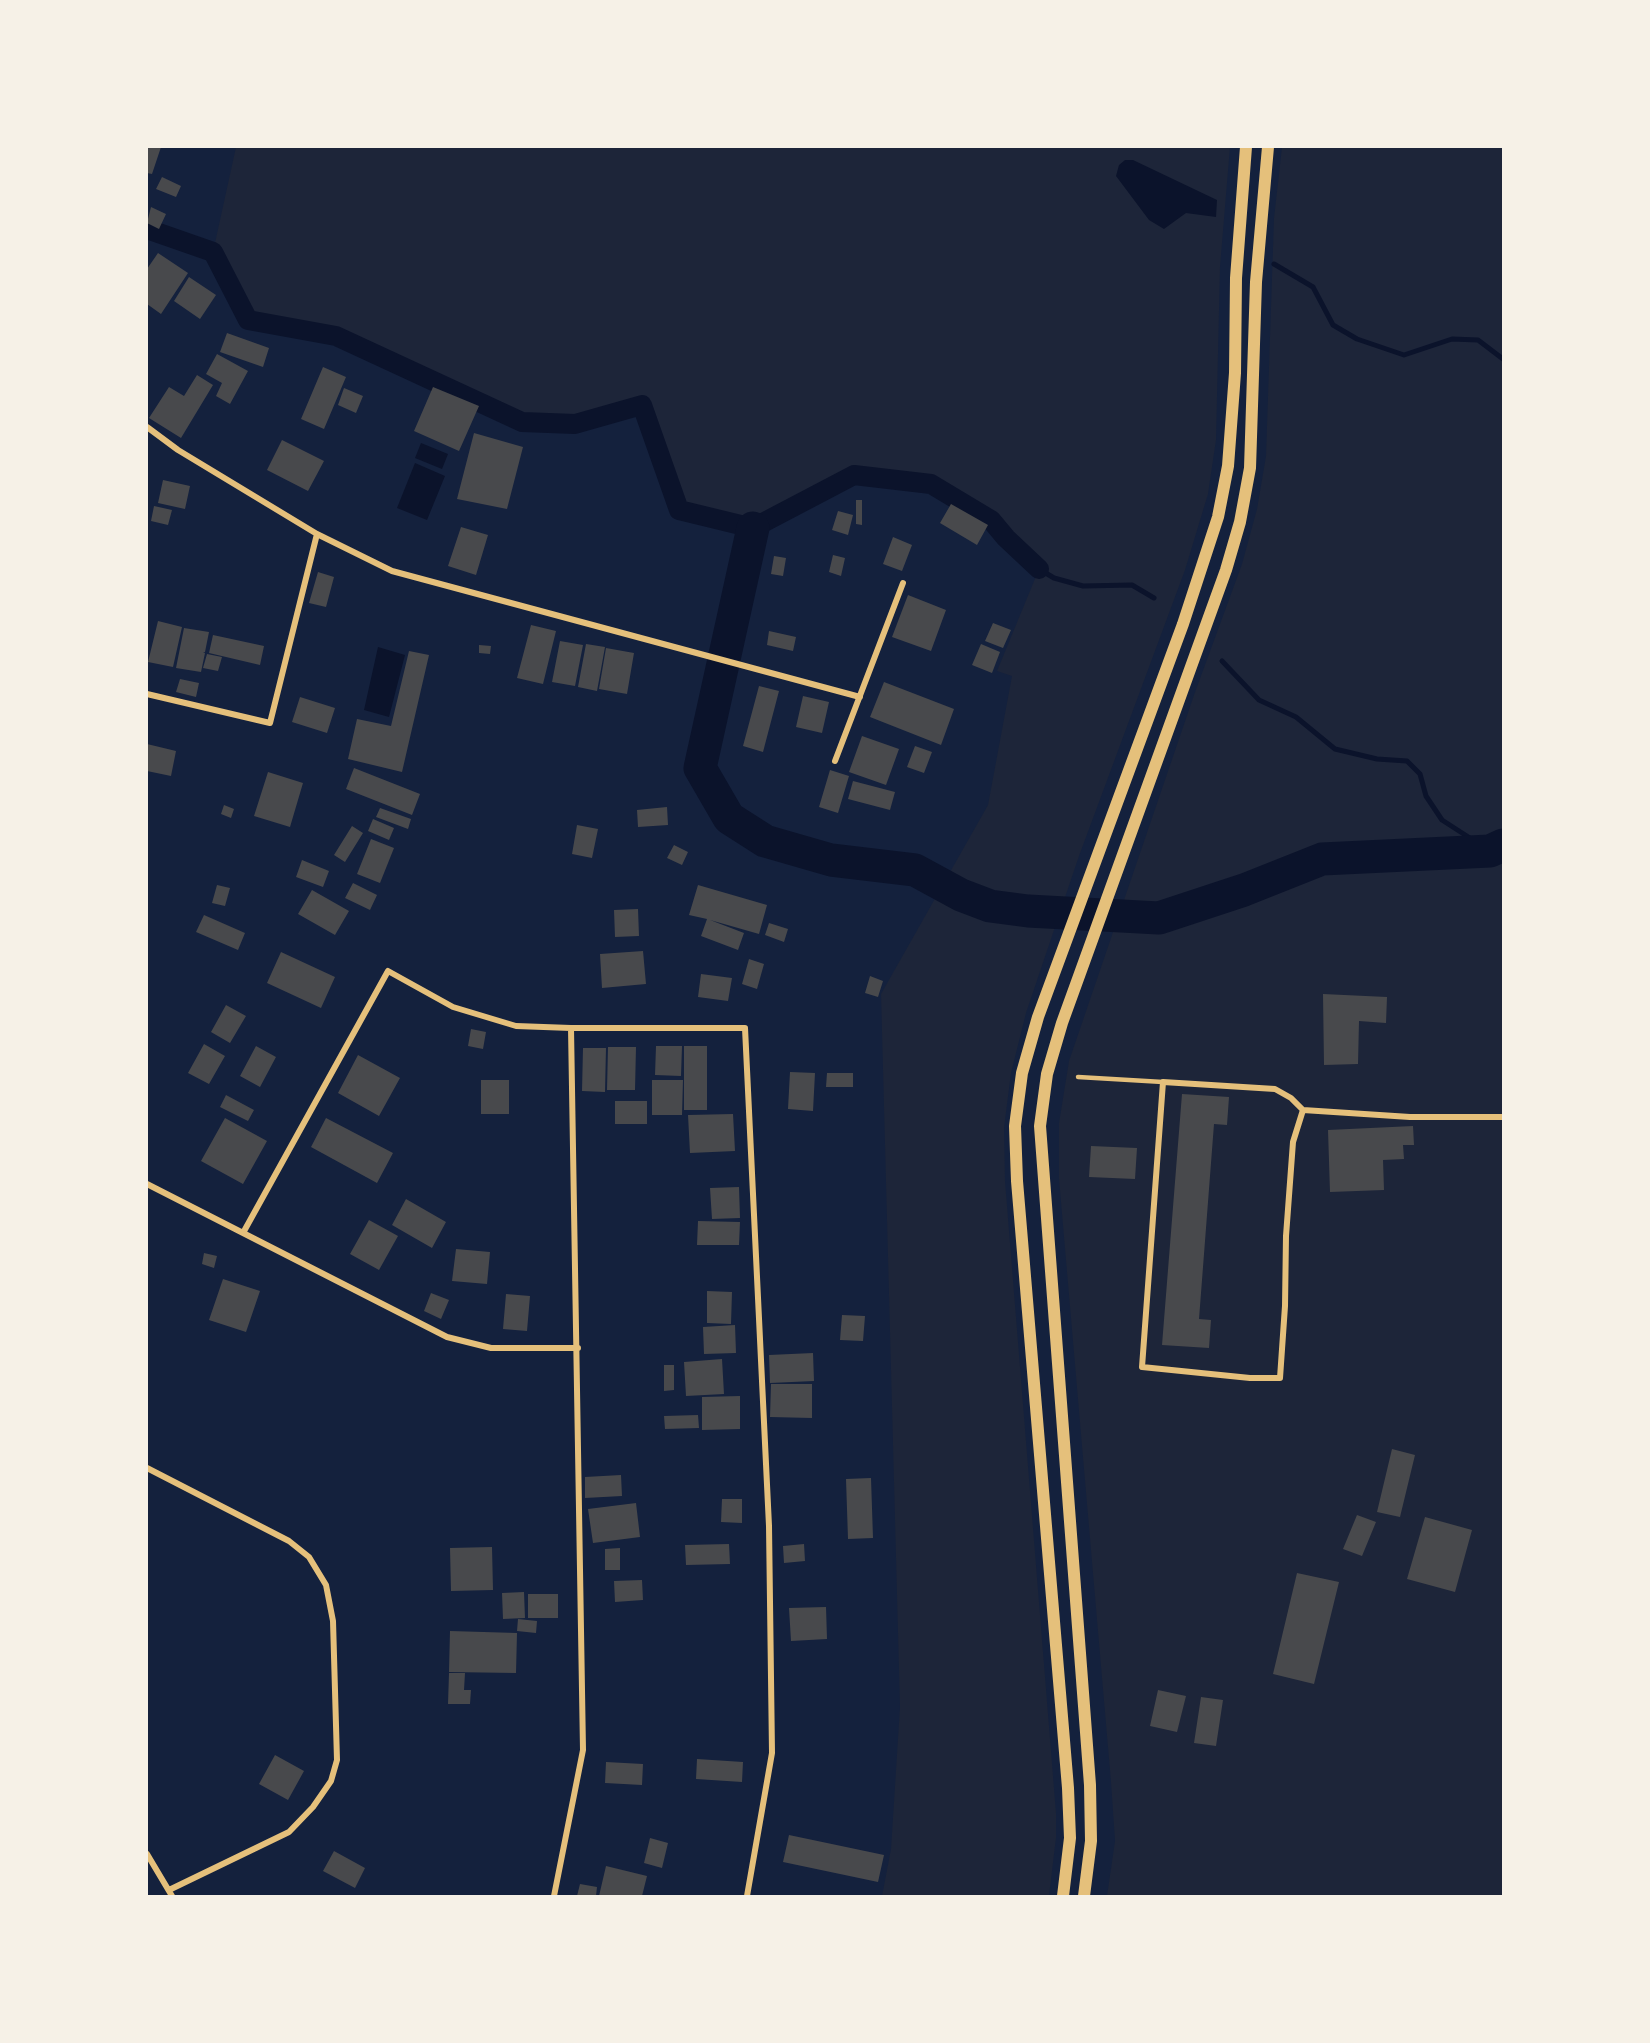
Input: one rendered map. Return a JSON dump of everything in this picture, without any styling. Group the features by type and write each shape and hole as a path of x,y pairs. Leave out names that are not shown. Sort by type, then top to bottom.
{"main road":[{"path":"1063,1896 1070,1838 1068,1788 1017,1180 1015,1126 1022,1073 1038,1017 1190,603 1218,517 1228,466 1235,373 1236,278 1246,147"},
{"path":"1084,1896 1091,1840 1090,1785 1040,1126 1047,1074 1226,570 1240,522 1250,468 1256,282 1268,147"}],"street":[{"path":"147,427 178,450 317,534 392,571 860,697"},
{"path":"147,694 270,723 317,534"},
{"path":"835,761 903,583"},
{"path":"243,1233 388,971 453,1007 516,1026 571,1029 745,1028 769,1526 772,1753 747,1896"},
{"path":"554,1896 584,1750 571,1029"},
{"path":"1302,1110 1292,1153 1280,1378 1250,1378 1142,1367 1163,1082 1275,1089 1291,1098 1302,1110 1410,1117 1503,1117"},
{"path":"147,1184 447,1337 491,1348 578,1348"},
{"path":"147,1468 289,1542 302,1552 327,1585 333,1621 337,1760 331,1781 314,1806 289,1832 171,1893 147,1854"}],"lane":[{"path":"1078,1077 1163,1082"}],"shaded area":[{"path":"236,147 1230,147 1220,267 1216,440 1208,494 1185,570 1079,856 1026,1013 1011,1073 1004,1128 1005,1181 1056,1813 1056,1838 1049,1896 882,1896 891,1849 900,1707 881,994 988,805 1012,676 997,671 1039,569 1006,538 991,520 931,484 854,475 753,528 679,510 642,405 575,424 522,422 336,336 248,320 213,252"},
{"path":"1282,147 1503,147 1503,1896 1107,1896 1115,1841 1059,1179 1059,1123 1069,1061 1194,695 1242,564 1257,509 1266,456 1274,218"},
{"path":"1125,160 1133,160 1217,200 1216,217 1186,213 1164,229 1149,220 1116,176 1119,165"},
{"path":"421,443 448,454 442,469 415,458"},
{"path":"415,463 445,476 427,520 397,508"},
{"path":"378,647 405,655 389,717 364,710"}],"building":[{"path":"147,147 161,147 152,174 147,173"},
{"path":"162,177 181,186 176,197 156,189"},
{"path":"151,207 166,214 159,229 147,223"},
{"path":"158,253 188,273 161,314 147,304 147,269"},
{"path":"189,277 216,295 200,319 174,301"},
{"path":"227,333 269,348 263,367 220,352"},
{"path":"217,354 248,371 230,404 216,396 222,383 206,374"},
{"path":"323,367 346,377 324,429 301,419"},
{"path":"197,375 213,385 181,438 149,418 169,387 184,396"},
{"path":"433,387 479,406 459,451 414,431"},
{"path":"344,388 363,396 356,413 338,405"},
{"path":"474,433 523,447 507,509 457,499"},
{"path":"282,440 324,461 308,491 267,470"},
{"path":"163,480 190,486 185,509 158,503"},
{"path":"856,500 862,500 862,525 856,524"},
{"path":"951,504 988,525 977,545 940,523"},
{"path":"154,506 172,510 168,525 151,521"},
{"path":"838,511 853,515 848,535 832,530"},
{"path":"461,527 488,535 476,575 448,566"},
{"path":"893,537 912,545 902,571 883,564"},
{"path":"833,555 845,558 841,576 829,572"},
{"path":"774,556 786,558 783,576 771,574"},
{"path":"318,572 334,577 326,607 309,603"},
{"path":"908,595 946,610 931,651 892,637"},
{"path":"158,621 182,627 173,667 148,662"},
{"path":"993,623 1011,630 1003,648 985,641"},
{"path":"531,625 556,631 543,684 517,678"},
{"path":"184,628 209,632 201,672 176,668"},
{"path":"769,631 796,637 793,651 767,645"},
{"path":"213,635 264,646 260,665 209,653"},
{"path":"560,641 583,645 575,686 552,682"},
{"path":"586,644 605,647 597,691 578,687"},
{"path":"981,644 1000,652 992,673 972,665"},
{"path":"479,645 491,646 490,654 479,653"},
{"path":"606,648 634,653 627,694 599,689"},
{"path":"409,651 429,655 402,772 348,759 357,719 391,726"},
{"path":"207,654 222,657 218,671 203,668"},
{"path":"180,679 199,683 196,697 176,692"},
{"path":"884,682 954,709 941,745 870,717"},
{"path":"759,686 779,691 763,752 743,746"},
{"path":"803,696 829,702 822,733 796,727"},
{"path":"300,697 335,708 327,733 292,722"},
{"path":"862,736 899,749 886,785 849,772"},
{"path":"147,744 176,751 171,776 147,771"},
{"path":"915,746 932,752 924,773 907,767"},
{"path":"354,768 420,794 412,815 346,789"},
{"path":"830,770 849,776 838,813 819,807"},
{"path":"268,772 303,783 290,827 254,816"},
{"path":"853,781 895,792 890,810 848,799"},
{"path":"224,805 234,809 231,818 221,814"},
{"path":"667,807 668,825 638,827 637,810"},
{"path":"380,808 411,819 408,829 376,817"},
{"path":"373,819 394,828 389,840 368,831"},
{"path":"577,825 598,829 592,858 572,854"},
{"path":"352,826 363,833 345,862 334,855"},
{"path":"371,839 394,848 380,883 357,874"},
{"path":"674,845 688,852 682,865 667,858"},
{"path":"302,860 329,871 323,887 296,877"},
{"path":"353,883 377,895 370,910 345,898"},
{"path":"217,885 230,888 225,906 212,903"},
{"path":"698,885 767,905 759,934 710,920 744,933 738,950 701,936 707,919 689,915"},
{"path":"312,890 349,911 335,935 298,914"},
{"path":"638,909 639,936 615,937 614,910"},
{"path":"204,915 245,933 238,950 196,932"},
{"path":"769,923 788,929 784,942 765,935"},
{"path":"643,951 646,984 602,988 600,954"},
{"path":"281,952 335,977 321,1008 267,983"},
{"path":"749,959 764,964 757,989 742,984"},
{"path":"701,974 732,978 728,1001 698,997"},
{"path":"870,976 883,981 878,997 865,993"},
{"path":"1323,994 1387,997 1386,1023 1359,1021 1358,1064 1324,1065"},
{"path":"226,1005 246,1016 230,1043 211,1032"},
{"path":"471,1029 486,1032 483,1049 468,1046"},
{"path":"204,1044 225,1056 209,1084 188,1073"},
{"path":"256,1046 276,1057 260,1087 240,1076"},
{"path":"656,1046 682,1046 681,1076 655,1075"},
{"path":"684,1046 707,1046 707,1110 684,1110"},
{"path":"608,1047 636,1047 635,1090 607,1090"},
{"path":"583,1048 606,1048 605,1092 582,1091"},
{"path":"358,1055 400,1078 379,1116 338,1093"},
{"path":"790,1072 815,1073 813,1111 788,1109"},
{"path":"827,1073 853,1073 853,1087 826,1087"},
{"path":"481,1080 509,1080 509,1114 481,1114"},
{"path":"652,1080 683,1080 682,1115 652,1115"},
{"path":"1182,1094 1229,1097 1227,1125 1214,1124 1199,1319 1211,1320 1209,1348 1162,1345"},
{"path":"226,1095 254,1110 248,1121 220,1107"},
{"path":"615,1101 647,1101 647,1124 615,1124"},
{"path":"733,1114 735,1151 690,1153 688,1115"},
{"path":"225,1118 267,1141 243,1184 201,1161"},
{"path":"326,1118 393,1153 377,1183 311,1147"},
{"path":"1413,1126 1414,1145 1403,1145 1404,1159 1383,1160 1384,1190 1330,1192 1328,1130"},
{"path":"1091,1146 1137,1148 1135,1179 1089,1177"},
{"path":"739,1187 740,1218 712,1219 710,1188"},
{"path":"406,1199 446,1222 432,1248 392,1225"},
{"path":"369,1220 398,1236 379,1270 350,1254"},
{"path":"698,1221 740,1222 739,1245 697,1245"},
{"path":"456,1249 490,1252 487,1284 452,1281"},
{"path":"204,1253 217,1256 214,1268 202,1264"},
{"path":"223,1279 260,1291 246,1332 209,1320"},
{"path":"707,1291 732,1292 731,1324 707,1323"},
{"path":"431,1293 449,1300 441,1319 424,1311"},
{"path":"506,1294 530,1296 527,1331 503,1329"},
{"path":"842,1315 865,1316 863,1341 840,1340"},
{"path":"735,1325 736,1353 704,1354 703,1327"},
{"path":"813,1353 814,1381 770,1383 769,1355"},
{"path":"722,1359 724,1394 686,1396 684,1362"},
{"path":"664,1365 674,1365 674,1390 664,1391"},
{"path":"771,1384 812,1384 812,1418 770,1417"},
{"path":"740,1396 740,1429 702,1430 702,1397"},
{"path":"698,1415 699,1428 665,1429 664,1416"},
{"path":"1392,1449 1415,1455 1400,1517 1377,1512"},
{"path":"621,1475 622,1496 585,1498 585,1477"},
{"path":"871,1478 873,1538 848,1539 846,1479"},
{"path":"722,1499 742,1499 742,1523 721,1522"},
{"path":"636,1503 640,1537 593,1543 588,1509"},
{"path":"1357,1515 1376,1522 1362,1556 1343,1549"},
{"path":"1425,1517 1472,1530 1455,1592 1407,1579"},
{"path":"729,1544 730,1564 686,1565 685,1545"},
{"path":"804,1544 805,1561 784,1563 783,1546"},
{"path":"492,1547 493,1590 451,1591 450,1548"},
{"path":"620,1548 620,1570 605,1570 605,1549"},
{"path":"1297,1573 1339,1582 1314,1684 1273,1674"},
{"path":"642,1580 643,1600 615,1602 614,1581"},
{"path":"524,1592 525,1618 503,1619 502,1593"},
{"path":"528,1594 558,1594 558,1618 528,1618"},
{"path":"826,1607 827,1639 791,1641 789,1608"},
{"path":"518,1619 537,1621 536,1633 517,1631"},
{"path":"450,1631 517,1633 516,1673 449,1672"},
{"path":"449,1673 465,1673 464,1690 471,1690 470,1704 448,1704"},
{"path":"1158,1690 1186,1696 1177,1732 1150,1726"},
{"path":"1201,1697 1223,1700 1216,1746 1194,1743"},
{"path":"275,1755 304,1771 288,1800 259,1784"},
{"path":"697,1759 743,1762 742,1782 696,1779"},
{"path":"606,1762 643,1764 642,1785 605,1783"},
{"path":"789,1835 884,1855 878,1882 783,1862"},
{"path":"650,1838 668,1843 662,1868 644,1863"},
{"path":"334,1851 365,1868 355,1888 323,1871"},
{"path":"606,1866 647,1876 642,1896 599,1896"},
{"path":"580,1884 597,1887 596,1896 577,1896"}],"waterway":[{"path":"147,229 213,252 248,320 336,336 522,422 575,424 642,405 679,510 753,528 854,475 931,484 991,520 1006,538 1039,569"},
{"path":"1274,264 1313,287 1333,325 1357,339 1404,355 1452,339 1478,340 1503,359"},
{"path":"753,528 700,768 729,818 765,841 831,860 915,870 961,895 990,906 1028,911 1159,918 1244,890 1322,859 1490,851 1503,845"},
{"path":"1039,569 1054,578 1083,586 1132,585 1154,598"},
{"path":"1222,661 1259,700 1296,717 1335,749 1377,759 1407,761 1420,774 1426,796 1442,820 1490,851"}]}
